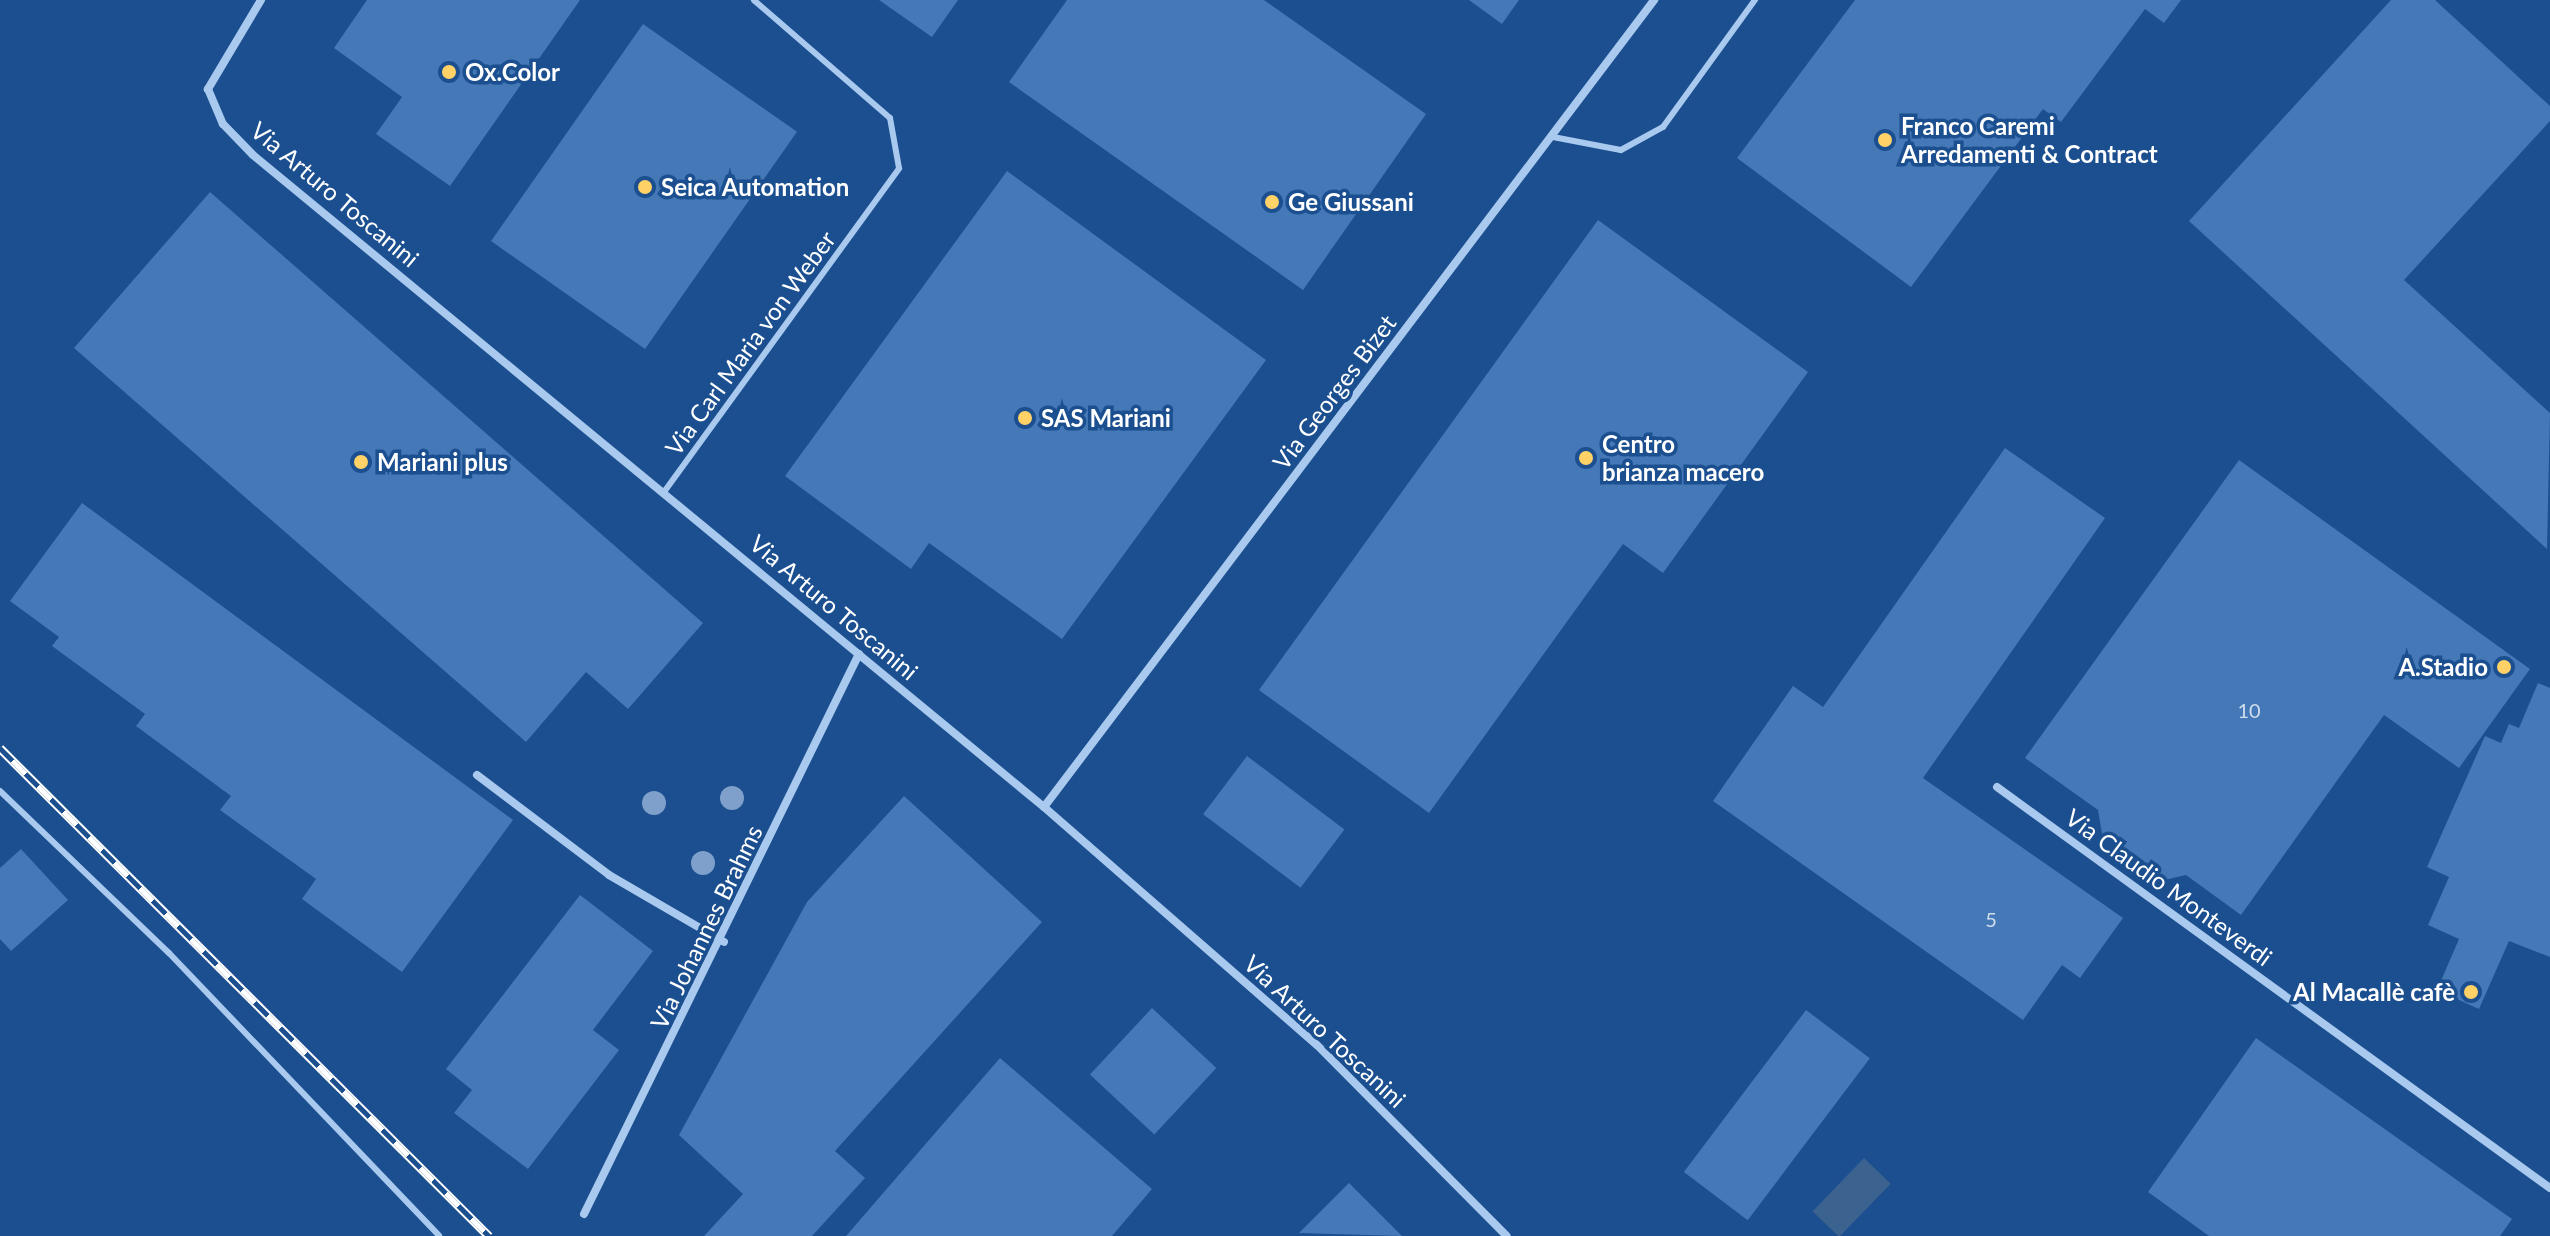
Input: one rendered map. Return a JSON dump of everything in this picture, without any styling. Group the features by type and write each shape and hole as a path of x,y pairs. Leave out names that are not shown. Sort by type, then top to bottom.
{"street":[{"name":"Via Arturo Toscanini","path":"261,0 208,89 223,124 1044,807 1317,1045 1507,1236"},
{"name":"Via Georges Bizet","path":"1044,807 1654,0"},
{"name":"Via Johannes Brahms","path":"584,1214 724,942 859,654"},
{"path":"477,775 609,875 724,942"},
{"name":"Via Claudio Monteverdi","path":"1997,787 2550,1188"}],"lane":[{"name":"Via Carl Maria von Weber","path":"664,492 899,168 890,118 754,0"},
{"path":"1553,137 1621,150 1663,127 1755,0"},
{"path":"0,791 169,953 439,1236"}],"water":[{"path":"1864,1158 1891,1184 1840,1236 1813,1211"}],"building":[{"name":"Ox.Color","path":"367,0 580,0 450,186 376,134 402,97 334,48"},
{"path":"879,0 958,0 932,37"},
{"name":"Ge Giussani","path":"1067,0 1264,0 1426,114 1303,290 1009,82"},
{"path":"1469,0 1519,0 1502,24"},
{"name":"Franco Caremi Arredamenti & Contract","path":"1855,0 2181,0 2164,23 2145,9 2061,122 2043,109 1911,287 1737,158"},
{"path":"2391,0 2435,0 2550,106 2550,121 2404,280 2550,413 2547,549 2189,221"},
{"name":"Seica Automation","path":"643,24 797,132 645,349 491,241"},
{"name":"SAS Mariani","path":"1007,171 1266,360 1062,639 929,543 911,569 785,476"},
{"name":"Mariani plus","path":"210,192 703,623 628,709 586,672 526,742 74,348"},
{"name":"Centro brianza macero","path":"1598,220 1808,372 1663,573 1623,544 1429,813 1259,690"},
{"path":"2005,448 2105,518 1923,778 2123,918 2080,978 2062,965 2023,1020 1713,801 1793,686 1823,707"},
{"path":"2239,460 2530,669 2459,768 2384,715 2241,915 2186,875 2164,880 2102,834 2098,810 2025,758"},
{"path":"82,503 513,820 402,972 302,899 316,879 220,810 231,796 136,726 145,714 52,646 59,637 10,601"},
{"path":"2538,683 2550,688 2550,957 2509,941 2479,1009 2437,990 2459,939 2428,925 2449,877 2427,867 2485,736 2501,743 2509,724 2519,728"},
{"path":"1247,756 1344,829 1301,888 1203,814"},
{"path":"904,796 1042,922 835,1151 865,1178 812,1236 704,1236 743,1194 679,1135 807,902"},
{"path":"21,849 68,900 11,951 0,939 0,868"},
{"path":"580,895 653,951 593,1030 619,1050 528,1169 454,1113 472,1090 446,1069"},
{"path":"1152,1008 1216,1068 1154,1135 1090,1075"},
{"path":"1806,1010 1870,1058 1748,1220 1684,1172"},
{"path":"2256,1038 2512,1219 2500,1236 2209,1236 2148,1192"},
{"path":"1000,1058 1152,1189 1112,1236 846,1236"},
{"path":"1349,1183 1402,1236 1299,1233"}],"railway":[{"path":"0,748 489,1236"}],"place":[{"name":"Ox.Color","path":"449,72"},
{"name":"Franco Caremi Arredamenti & Contract","path":"1885,140"},
{"name":"Seica Automation","path":"645,187"},
{"name":"Ge Giussani","path":"1272,202"},
{"name":"SAS Mariani","path":"1025,418"},
{"name":"Centro brianza macero","path":"1586,458"},
{"name":"Mariani plus","path":"361,462"},
{"name":"A.Stadio","path":"2504,667"},
{"name":"Al Macallè cafè","path":"2471,992"}]}
